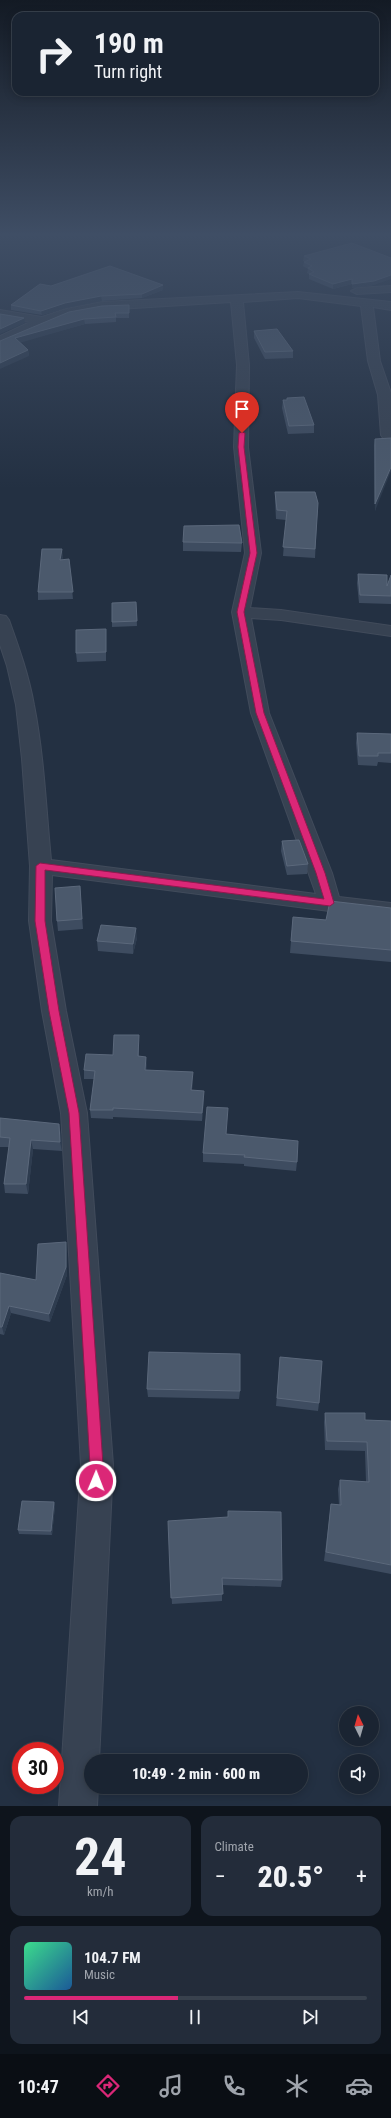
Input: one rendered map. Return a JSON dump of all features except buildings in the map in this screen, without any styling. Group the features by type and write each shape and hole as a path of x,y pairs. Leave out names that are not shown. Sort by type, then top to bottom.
{"street":[{"path":"0,341 42,321"},
{"path":"239,321 243,365 241,447 253,553 240,612 260,713 321,873 330,903"},
{"path":"371,321 380,361 388,434"},
{"path":"240,612 281,615 391,631"},
{"path":"0,620 16,666 25,705 32,759 40,866 40,921 54,1011 74,1113 97,1465 78,1806"},
{"path":"40,866 391,911"}],"route":[{"path":"96,1481 97,1465 74,1113 54,1011 40,921 40,866 330,903 321,873 260,713 240,612 250,575 253,553 241,447 242,433"}]}
